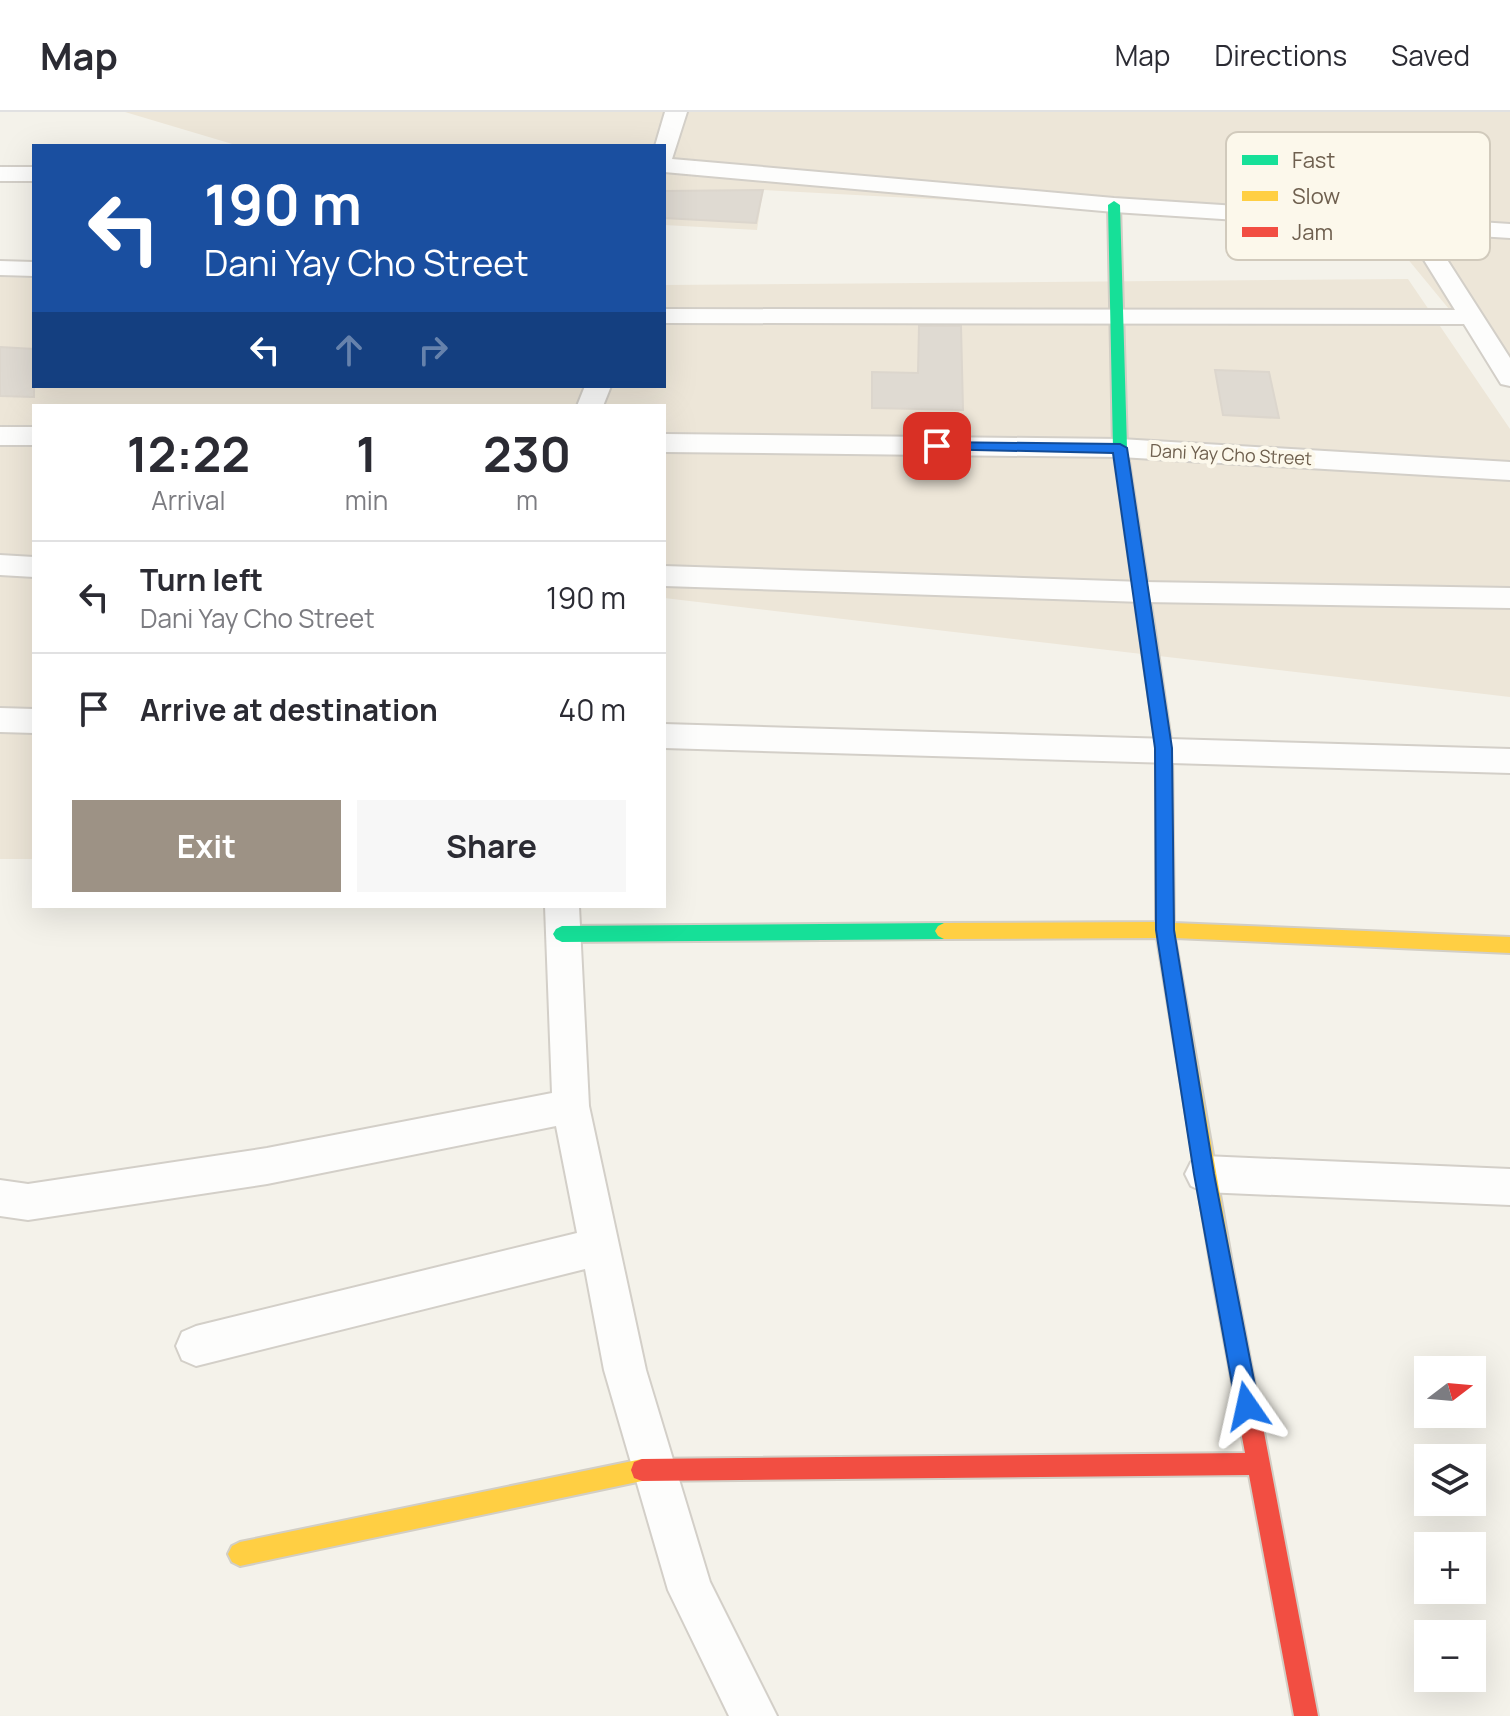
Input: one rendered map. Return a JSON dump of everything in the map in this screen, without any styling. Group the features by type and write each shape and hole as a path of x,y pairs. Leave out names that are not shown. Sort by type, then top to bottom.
{"street":[{"path":"666,148 676,112"},
{"path":"666,165 1226,212"},
{"path":"0,174 32,174"},
{"path":"1114,205 1120,448 1164,748 1165,930 1204,1174 1306,1716"},
{"path":"1490,230 1510,231"},
{"path":"1436,260 1510,378"},
{"path":"0,268 32,269"},
{"path":"666,316 1117,319 1472,317"},
{"path":"0,436 32,436"},
{"name":"Dani Yay Cho Street","path":"666,443 1120,448 1510,471"},
{"path":"0,565 32,567"},
{"path":"666,576 1143,592 1510,598"},
{"path":"0,720 32,721"},
{"path":"666,736 1164,748 1510,761"},
{"path":"754,1716 690,1590 625,1370 571,1106 562,920 1165,930 1510,945"},
{"path":"0,1198 28,1202 267,1166 571,1106"},
{"path":"1204,1174 1510,1187"},
{"path":"196,1346 600,1246"},
{"path":"240,1554 654,1467 1258,1464"}],"shaded area":[{"path":"125,112 1510,112 1510,383 1409,260 1490,260 1490,132 1226,132 1226,215 763,190 757,230 666,225 666,144 232,144"},
{"path":"0,277 32,278 32,388 666,388 666,285 1408,279 1510,429 1510,697 666,598 666,404 32,404 32,859 0,859"}],"building":[{"path":"763,190 756,223 666,218 666,191"},
{"path":"919,326 961,326 963,410 872,408 872,372 918,373"},
{"path":"0,347 32,349 34,397 0,396"},
{"path":"1215,370 1269,372 1279,418 1223,415"}],"traffic: fast":[{"path":"1114,205 1120,448 1147,631"},
{"path":"562,934 944,931"}],"traffic: slow":[{"path":"1147,631 1164,748 1165,930 1224,1280"},
{"path":"944,931 1165,930 1510,945"},
{"path":"240,1554 642,1470"}],"traffic: jam":[{"path":"1224,1280 1306,1716"},
{"path":"642,1470 1258,1464"}],"route":[{"path":"937,446 1120,448 1164,748 1165,930 1204,1174 1247,1406"}]}
